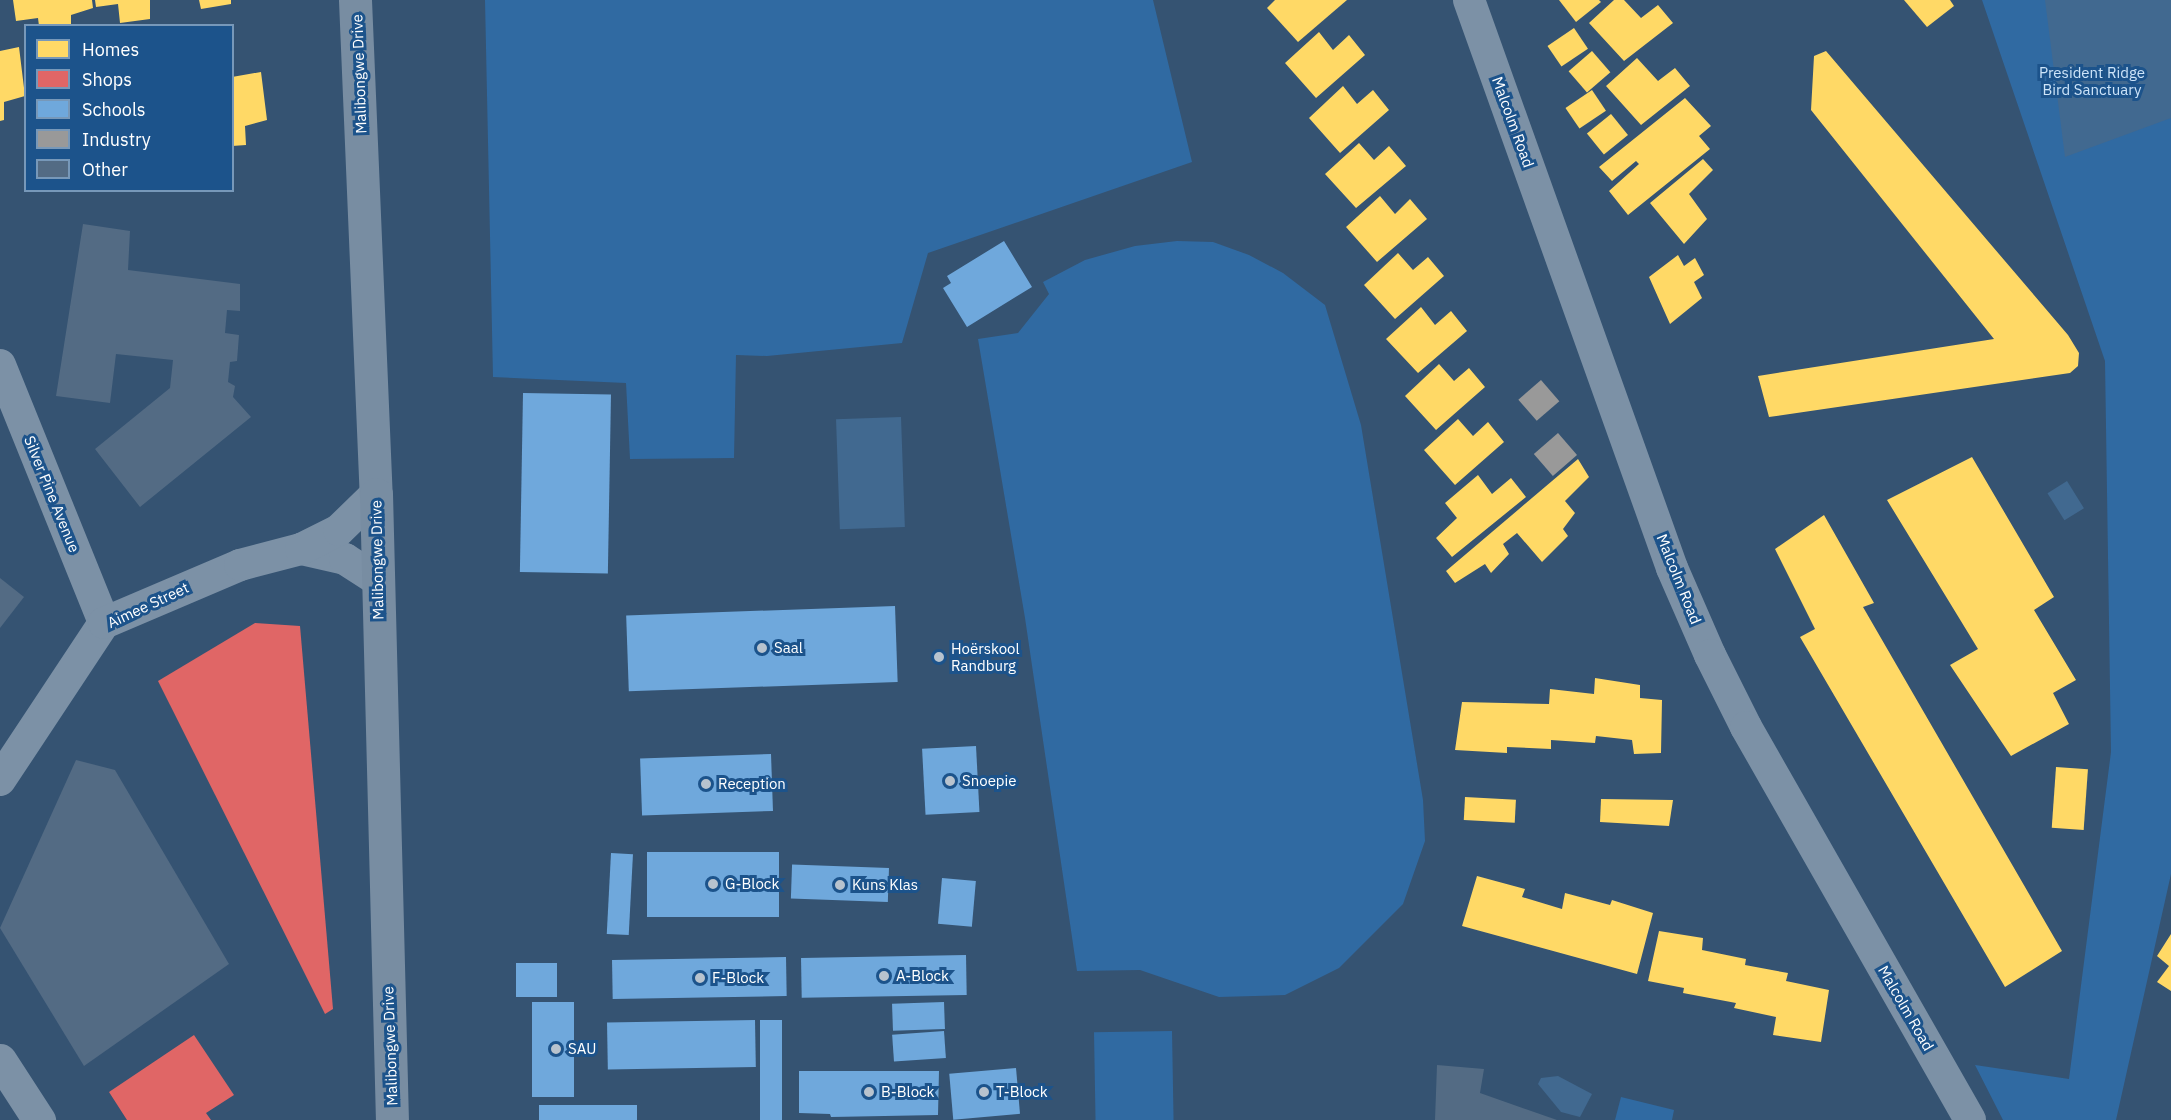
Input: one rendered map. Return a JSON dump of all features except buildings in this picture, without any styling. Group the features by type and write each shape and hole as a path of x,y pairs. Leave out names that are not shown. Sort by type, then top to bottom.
{"main road":[{"name":"Malibongwe Drive","path":"355,0 376,494 392,1120"},
{"name":"Malibongwe Drive","path":"374,0 408,1120"}],"street":[{"name":"Malcolm Road","path":"1469,0 1672,568 1710,656 1746,727 1970,1120"},
{"name":"Silver Pine Avenue","path":"0,365 104,624"},
{"name":"Aimee Street","path":"0,780 104,624 240,565 301,549 339,530 376,494"},
{"name":"Aimee Street","path":"301,549 345,559 377,580"},
{"path":"0,1060 39,1120"}],"green space":[{"path":"485,0 1153,0 1192,162 928,253 902,343 767,356 736,355 734,458 630,459 626,383 493,377"},
{"name":"President Ridge Bird Sanctuary","path":"1982,0 2171,0 2171,874 2116,1120 2003,1120 1975,1065 2069,1079 2111,752 2105,361"},
{"path":"1177,241 1213,242 1249,255 1283,273 1325,305 1361,425 1423,800 1425,841 1403,904 1339,968 1285,995 1219,997 1140,970 1077,971 1025,618 978,339 1018,333 1049,294 1043,282 1085,260 1135,246"},
{"path":"1172,1031 1174,1120 1096,1120 1094,1032"},
{"path":"1621,1097 1674,1110 1672,1120 1615,1120"}],"shaded area":[{"path":"2045,0 2171,0 2171,118 2065,157"},
{"path":"901,417 905,527 840,529 836,419"},
{"path":"2067,481 2084,508 2064,520 2047,493"},
{"path":"1558,1076 1592,1094 1580,1117 1561,1112 1538,1084 1541,1078"}],"place":[{"name":"Saal","path":"762,648"},
{"name":"Hoërskool Randburg","path":"939,657"},
{"name":"Snoepie","path":"950,781"},
{"name":"Reception","path":"706,784"},
{"name":"G-Block","path":"713,884"},
{"name":"Kuns Klas","path":"840,885"},
{"name":"A-Block","path":"884,976"},
{"name":"F-Block","path":"700,978"},
{"name":"SAU","path":"556,1049"},
{"name":"B-Block","path":"869,1092"},
{"name":"T-Block","path":"984,1092"}]}
